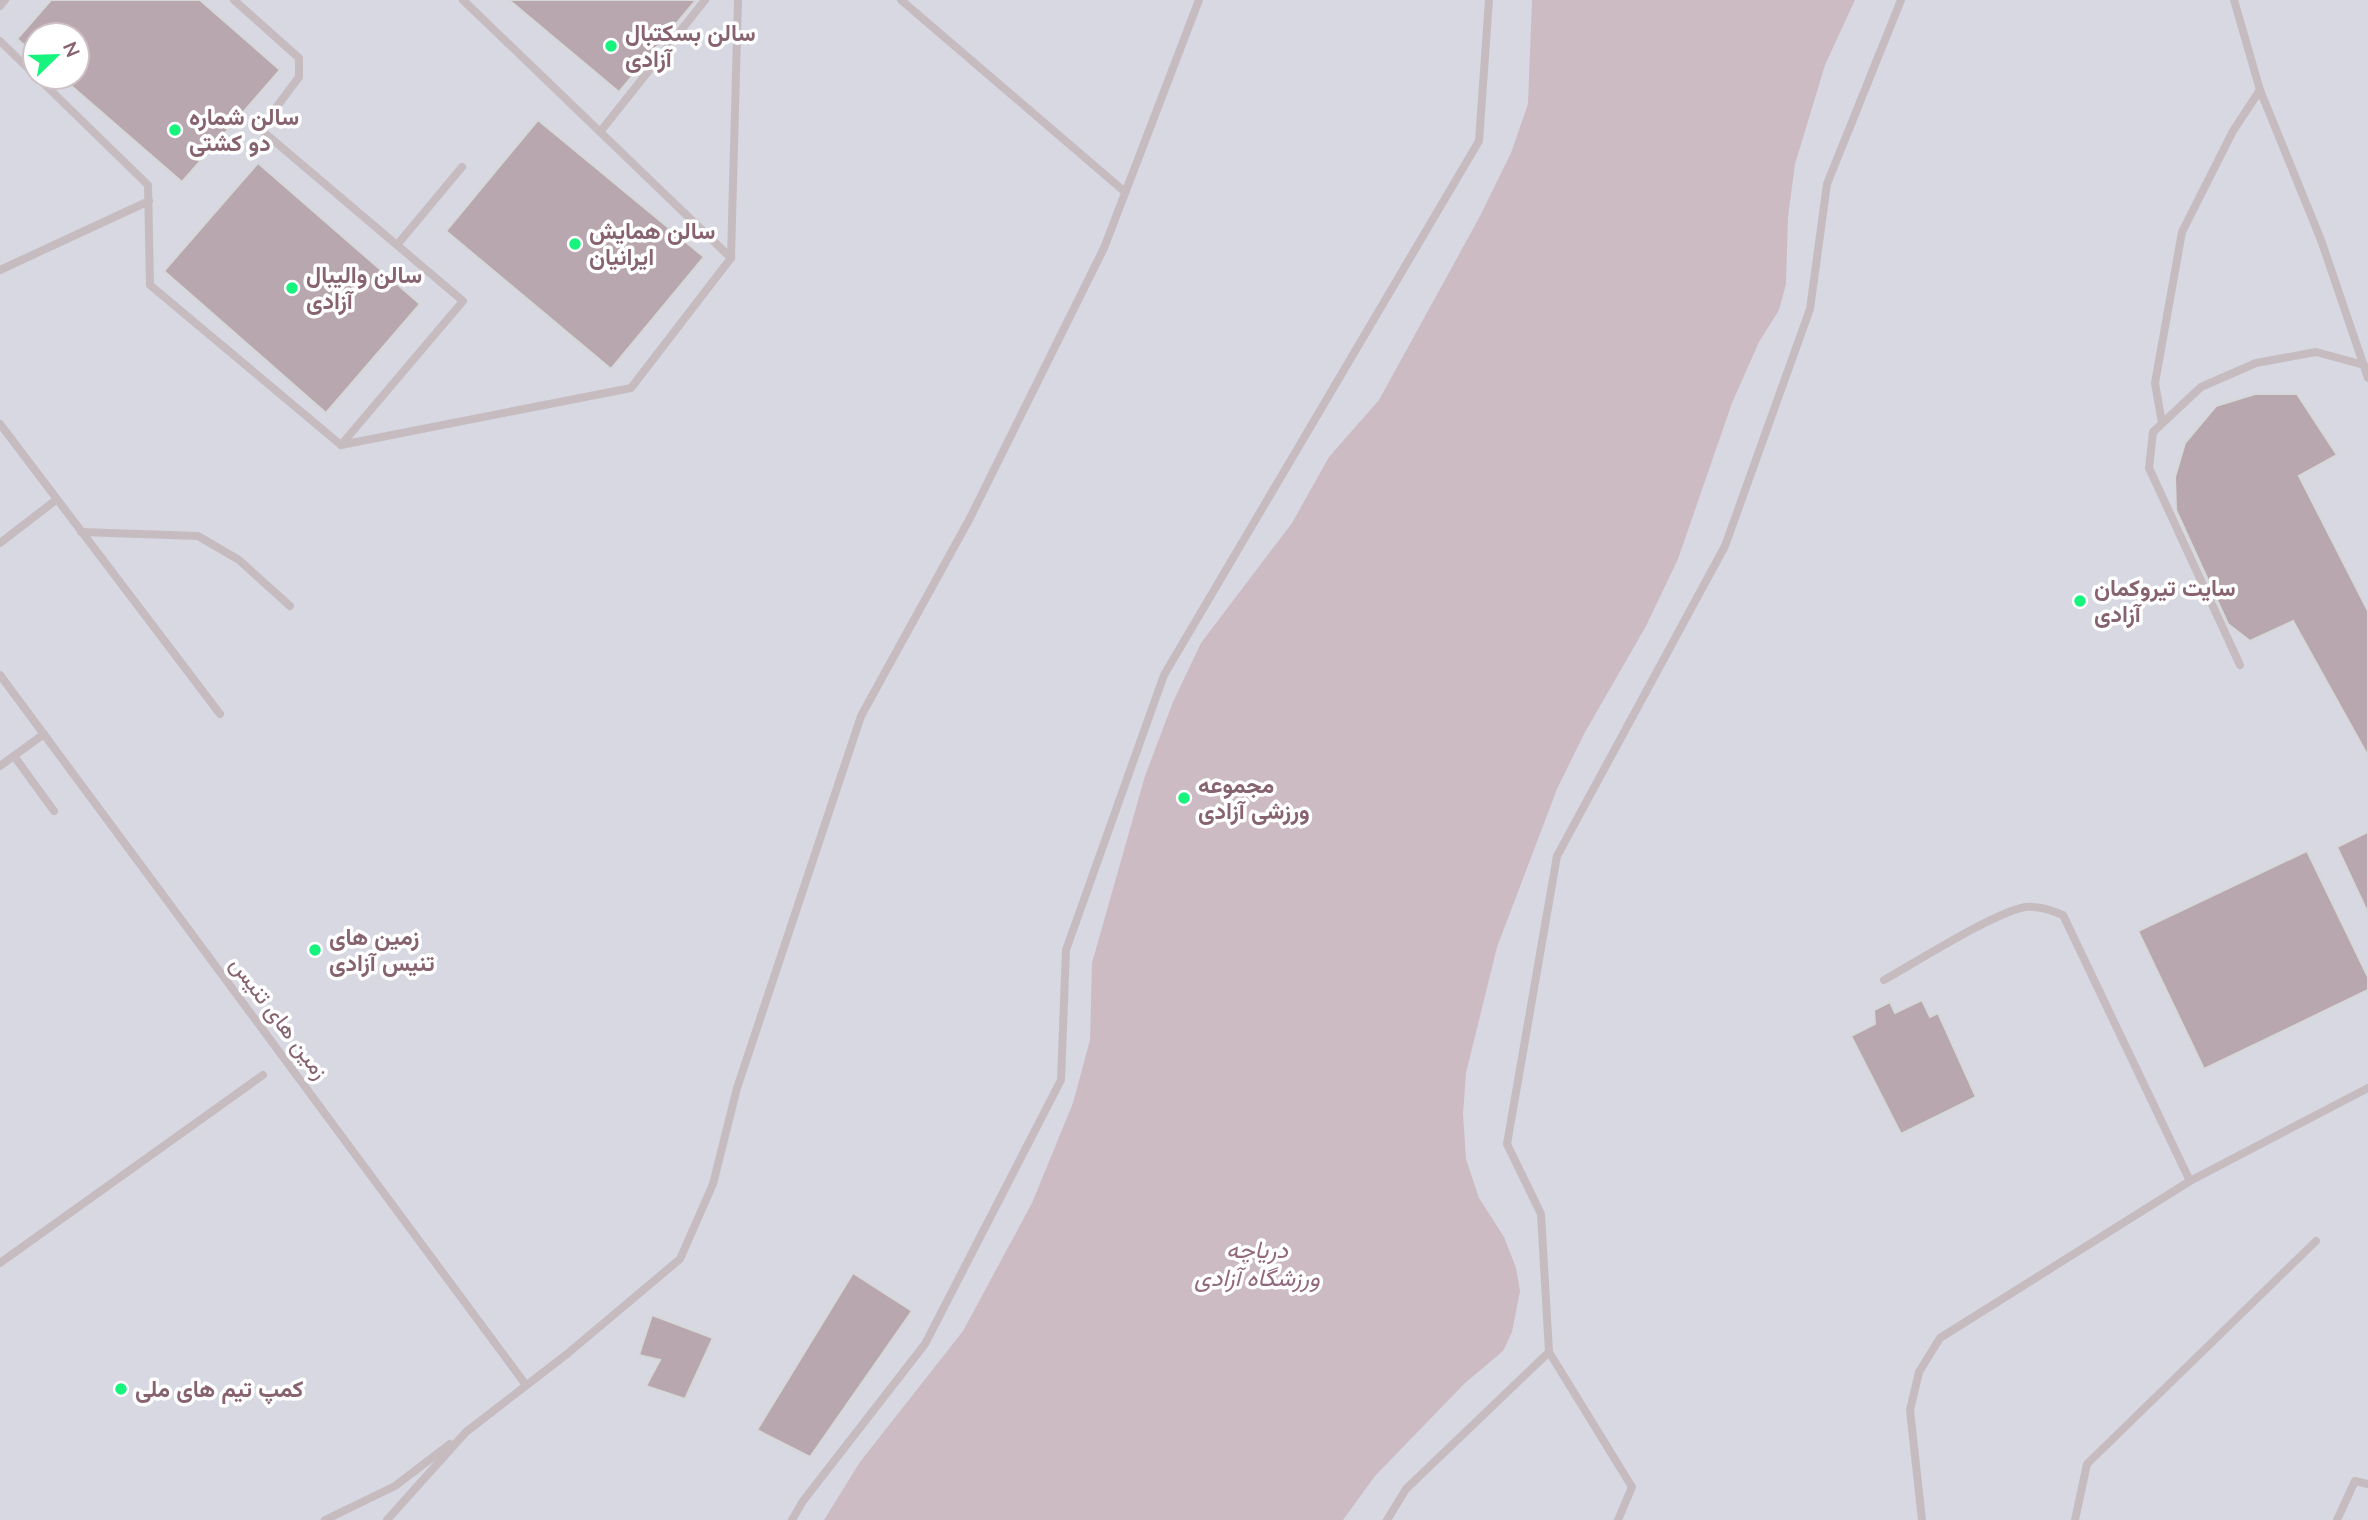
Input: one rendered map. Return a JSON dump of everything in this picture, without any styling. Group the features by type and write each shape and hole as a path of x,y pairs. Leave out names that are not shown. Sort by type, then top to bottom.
{"lane":[{"path":"0,6 5,0"},
{"path":"234,0 299,58 299,77 260,129 463,300 341,445"},
{"path":"463,0 732,258"},
{"path":"600,132 705,0"},
{"path":"341,445 631,388 732,258 738,0"},
{"path":"901,0 1125,192"},
{"path":"325,1520 395,1486 527,1385 680,1259 713,1184 737,1088 861,716 970,518 1104,248 1199,0"},
{"path":"792,1520 803,1501 925,1345 1061,1080 1066,950 1164,675 1479,141 1489,0"},
{"path":"1618,1520 1632,1487 1549,1352 1541,1214 1507,1144 1557,856 1725,546 1810,309 1827,184 1901,0"},
{"path":"2234,0 2260,90 2321,240 2368,377"},
{"path":"0,41 21,61"},
{"path":"2162,423 2155,383 2182,232 2233,131 2260,90"},
{"path":"51,91 148,186 147,258 150,285 341,445"},
{"path":"397,245 462,167"},
{"path":"0,270 149,201"},
{"path":"2240,665 2149,468 2153,432 2201,387 2256,363 2316,352 2364,366"},
{"path":"0,424 220,714"},
{"path":"0,543 56,500"},
{"path":"81,532 198,536 239,560 290,606"},
{"name":"زمین های تنیس","path":"0,675 527,1385"},
{"path":"0,766 44,734"},
{"path":"14,756 54,811"},
{"path":"1884,979 1985,924 2023,907 2043,907 2063,915 2190,1181"},
{"path":"0,1263 263,1075"},
{"path":"1922,1520 1910,1410 1919,1371 1940,1338 2190,1181 2368,1088"},
{"path":"2075,1520 2087,1464 2316,1241"},
{"path":"1387,1520 1406,1489 1549,1352"},
{"path":"387,1520 466,1432"},
{"path":"2337,1520 2355,1481 2368,1484"}],"shaded area":[{"name":"مجموعه ورزشی آزادی","path":"0,0 2368,0 2368,1520 0,1520"}],"water":[{"name":"دریاچه ورزشگاه آزادی","path":"1532,0 1855,0 1825,65 1795,164 1788,217 1786,284 1779,310 1759,342 1732,403 1678,559 1646,626 1584,734 1557,789 1497,947 1466,1073 1463,1114 1466,1159 1479,1198 1504,1237 1516,1268 1520,1291 1512,1332 1503,1351 1465,1383 1375,1476 1343,1520 824,1520 860,1462 963,1331 1032,1203 1073,1103 1090,1040 1092,963 1145,776 1173,702 1201,643 1292,523 1329,457 1379,400 1479,218 1511,153 1528,104"}],"building":[{"name":"سالن شماره دو کشتی","path":"51,0 200,0 280,70 182,182 77,91 91,91 91,21 33,21"},
{"name":"سالن بسکتبال آزادی","path":"509,0 696,0 619,92"},
{"name":"سالن همایش ایرانیان","path":"538,120 704,257 611,369 446,231"},
{"name":"سالن والیبال آزادی","path":"258,163 420,304 326,413 164,271"},
{"path":"2255,394 2297,394 2337,455 2299,476 2368,611 2368,756 2293,621 2250,641 2228,624 2176,510 2175,477 2185,443 2216,406"},
{"path":"2368,832 2368,913 2337,847"},
{"path":"2307,851 2368,977 2368,990 2204,1069 2138,931"},
{"path":"1922,1000 1930,1017 1938,1013 1976,1097 1901,1134 1851,1036 1875,1024 1874,1010 1890,1002 1895,1013"},
{"path":"853,1273 912,1311 810,1457 757,1430"},
{"path":"652,1315 713,1338 685,1399 646,1386 660,1360 639,1355"}],"place":[{"name":"سالن بسکتبال آزادی","path":"611,46"},
{"name":"سالن شماره دو کشتی","path":"175,130"},
{"name":"سالن همایش ایرانیان","path":"575,244"},
{"name":"سالن والیبال آزادی","path":"292,288"},
{"name":"سایت تیروکمان آزادی","path":"2080,601"},
{"name":"مجموعه ورزشی آزادی","path":"1184,798"},
{"name":"زمین های تنیس آزادی","path":"315,950"},
{"name":"کمپ تیم های ملی","path":"121,1389"}]}
